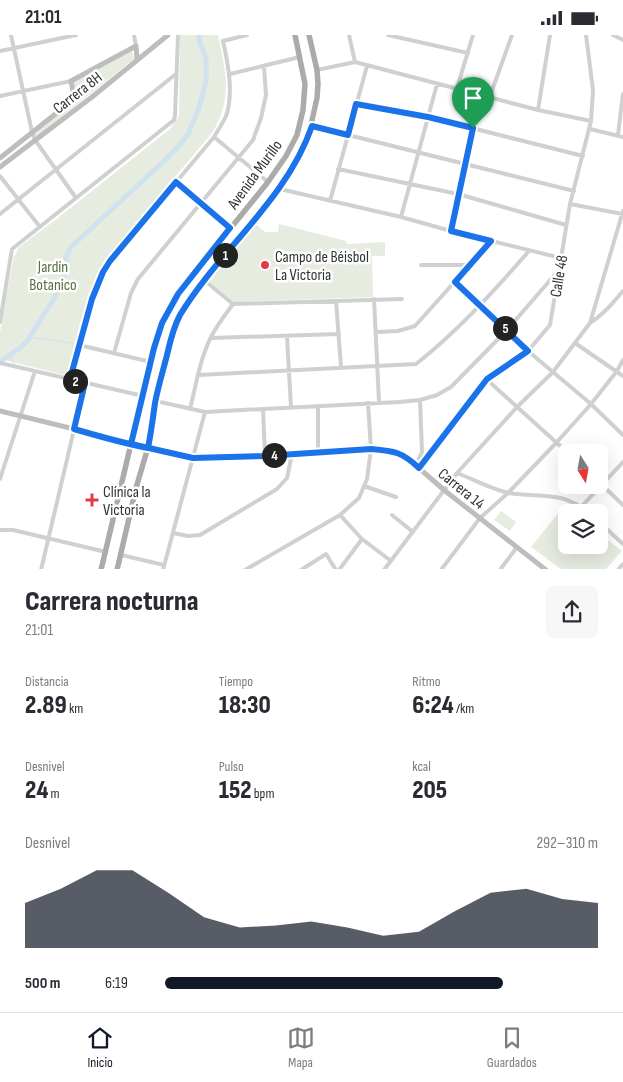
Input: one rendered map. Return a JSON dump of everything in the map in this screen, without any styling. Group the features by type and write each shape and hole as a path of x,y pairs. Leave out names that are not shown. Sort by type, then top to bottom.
{"main road":[{"name":"Avenida Murillo","path":"101,569 162,323 183,287 268,182 286,156 300,125 306,84 295,35"},
{"name":"Avenida Murillo","path":"117,569 136,488 148,448 156,401 173,331 180,316 204,280 280,189 297,161 312,126 317,99 317,70 309,35"}],"street":[{"path":"11,35 22,91 35,140 76,198"},
{"path":"0,51 76,35"},
{"path":"134,35 137,59"},
{"name":"Carrera 8H","path":"0,167 92,97 168,35"},
{"path":"0,322 12,249 174,120 178,35"},
{"path":"70,379 92,299 103,272 110,261 214,137 226,116 230,74 224,41 247,35"},
{"path":"349,35 355,63"},
{"path":"388,35 468,53"},
{"path":"457,88 473,35"},
{"path":"451,231 473,128 490,96 512,35"},
{"path":"538,110 550,35"},
{"name":"Calle 48","path":"418,467 486,378 528,351 550,325 570,204 591,121 594,90 586,35"},
{"path":"614,35 623,40"},
{"path":"0,96 71,81 136,46"},
{"path":"230,74 300,57"},
{"path":"317,70 355,63 490,96 538,110 591,121"},
{"path":"114,353 131,293 138,279 253,140 261,118 266,95 264,66"},
{"path":"330,201 367,66"},
{"path":"0,214 176,74"},
{"name":"Carrera 8H","path":"0,158 73,100 71,81"},
{"path":"401,217 437,84"},
{"path":"590,129 620,136 623,94"},
{"path":"356,104 428,117 583,156"},
{"path":"312,126 574,191"},
{"path":"214,137 268,182"},
{"path":"338,169 458,195 566,225"},
{"path":"0,176 40,227"},
{"path":"176,182 230,228"},
{"path":"280,189 401,217 561,258"},
{"path":"570,204 623,213 590,323"},
{"path":"377,332 398,331 415,325 491,241"},
{"path":"199,375 416,364 431,353 481,306 529,251"},
{"path":"421,265 469,265"},
{"path":"156,401 204,412 420,400 437,395 451,387 507,330 558,271"},
{"path":"204,280 233,304 402,299"},
{"path":"455,282 528,351 591,404 623,435"},
{"path":"384,569 457,473 518,406 553,372 590,323 611,306 623,291"},
{"path":"374,299 377,332 378,402"},
{"path":"336,301 341,367"},
{"path":"190,409 210,338 233,304"},
{"path":"210,338 339,334"},
{"path":"287,337 291,407"},
{"path":"575,343 623,376"},
{"path":"79,345 151,362"},
{"path":"441,569 480,518 508,493 591,404 617,371 623,360"},
{"path":"0,363 143,396"},
{"path":"0,479 35,371"},
{"path":"486,378 557,442"},
{"path":"41,569 85,383"},
{"path":"418,467 421,456 420,400"},
{"path":"245,569 340,515 359,498 367,479 371,449 368,403"},
{"path":"318,405 318,453"},
{"path":"264,409 265,456"},
{"name":"Carrera 14","path":"0,411 193,458 265,456 371,449 389,450 408,458 444,490 546,569"},
{"path":"121,555 163,567 204,412"},
{"path":"173,533 188,536 200,535 277,489 287,478 292,454"},
{"path":"408,458 415,459 421,456"},
{"path":"608,476 623,462"},
{"path":"457,473 508,493 550,495 576,504"},
{"path":"364,486 396,497"},
{"path":"608,491 623,505"},
{"path":"583,504 591,494"},
{"path":"340,515 362,539 391,561"},
{"path":"392,515 413,532"},
{"path":"0,530 14,530 106,551"},
{"path":"608,530 623,543"},
{"path":"300,569 326,554 338,569 362,539"},
{"path":"500,569 517,547"},
{"path":"618,569 623,564"}],"green space":[{"name":"Jardín Botanico","path":"180,35 218,35 226,85 223,109 219,121 212,133 121,241 109,258 95,282 68,376 0,359 0,333 5,302 14,257 19,247 170,129 179,116"},
{"path":"132,51 134,59 36,137 34,135 73,101 72,83"},
{"path":"256,224 265,232 278,232 279,224 346,241 347,244 385,242 385,256 372,256 373,297 234,302 206,279"},
{"path":"501,511 516,522 510,531 494,520"},
{"path":"558,513 558,554 608,554 608,540 622,551 606,569 561,569 531,547"}],"waterway":[{"path":"0,362 28,340 55,297 66,271 66,257 71,247 164,161 188,134 199,108 206,81 206,58 199,35"},
{"path":"30,337 78,344"},
{"path":"9,355 14,364"}],"place":[{"name":"Campo de Béisbol La Victoria","path":"265,265"},
{"name":"Clínica la Victoria","path":"92,500"}],"route":[{"path":"473,128 428,117 356,104 348,135 312,126 297,161 280,189 204,280 180,316 173,331 164,365 156,401 148,448 144,447 127,443 74,429 85,383 70,379 97,285 110,261 176,182 230,228 178,294 162,323 154,348 151,362 131,444 144,447 193,458 265,456 371,449 389,450 404,455 419,468 487,379 528,351 455,282 491,241 451,231 473,128"}]}
